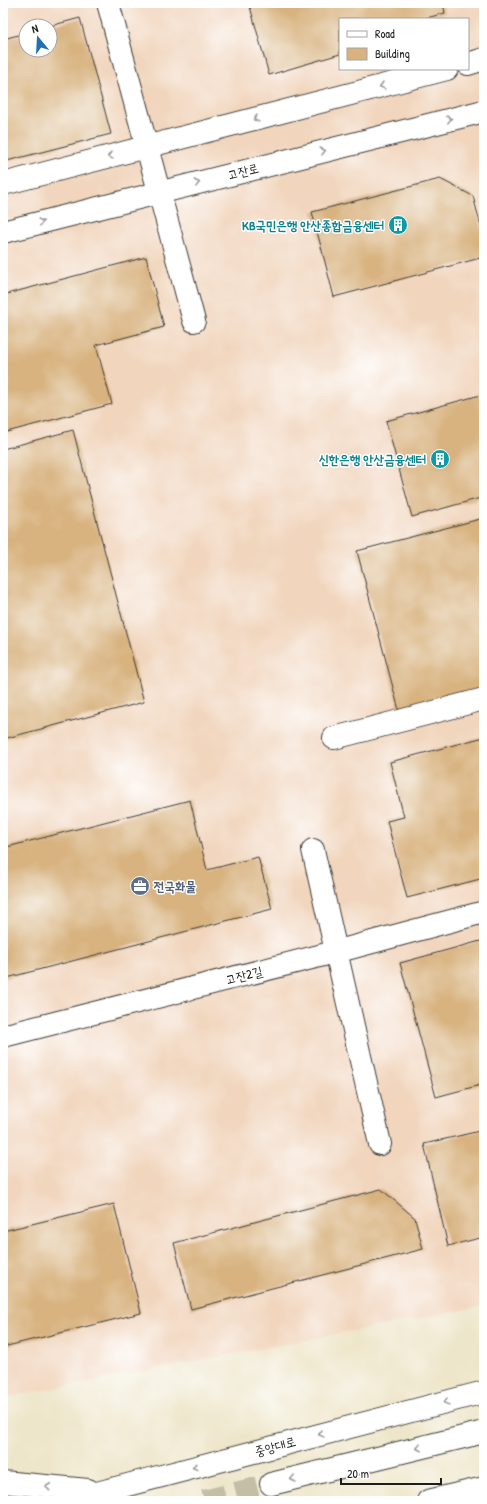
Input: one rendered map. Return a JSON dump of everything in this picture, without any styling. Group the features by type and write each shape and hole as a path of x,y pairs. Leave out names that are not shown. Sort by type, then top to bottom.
{"street":[{"path":"108,3 194,321"},
{"path":"469,64 484,59"},
{"path":"3,184 443,70"},
{"name":"고잔로","path":"3,232 484,111"},
{"path":"334,738 484,699"},
{"path":"313,850 335,952 380,1144"},
{"name":"고잔2길","path":"3,1036 335,952 484,912"},
{"name":"중앙대로","path":"66,1501 94,1496 484,1392"},
{"path":"272,1484 484,1432"},
{"path":"3,1482 94,1496"},
{"path":"428,1501 484,1488"}],"shaded area":[{"path":"3,3 484,3 484,1306 3,1398"}],"building":[{"path":"249,3 443,3 445,13 427,18 339,18 339,54 269,75"},
{"path":"80,18 111,134 3,162 3,39 18,35 18,58 58,58 58,24"},
{"name":"KB국민은행 안산종합금융센터","path":"440,179 473,196 484,238 484,257 334,297 312,212"},
{"path":"146,257 164,327 96,345 112,404 3,433 3,295"},
{"name":"신한은행 안산금융센터","path":"484,394 484,497 412,517 386,421"},
{"path":"73,430 144,702 3,739 3,449"},
{"path":"484,518 484,696 401,718 357,551"},
{"path":"484,737 484,878 407,898 387,821 404,817 390,762"},
{"path":"190,800 207,870 258,857 272,909 3,979 3,848"},
{"path":"484,940 484,1084 436,1097 400,963"},
{"path":"484,1130 484,1237 448,1246 424,1144"},
{"path":"381,1189 415,1218 423,1249 191,1309 174,1243"},
{"path":"114,1204 141,1313 3,1347 3,1231"}],"tunnel":[{"path":"204,1501 271,1484"}],"place":[{"name":"KB국민은행 안산종합금융센터","path":"398,225"},
{"name":"신한은행 안산금융센터","path":"440,459"},
{"name":"전국화물","path":"140,886"}]}
